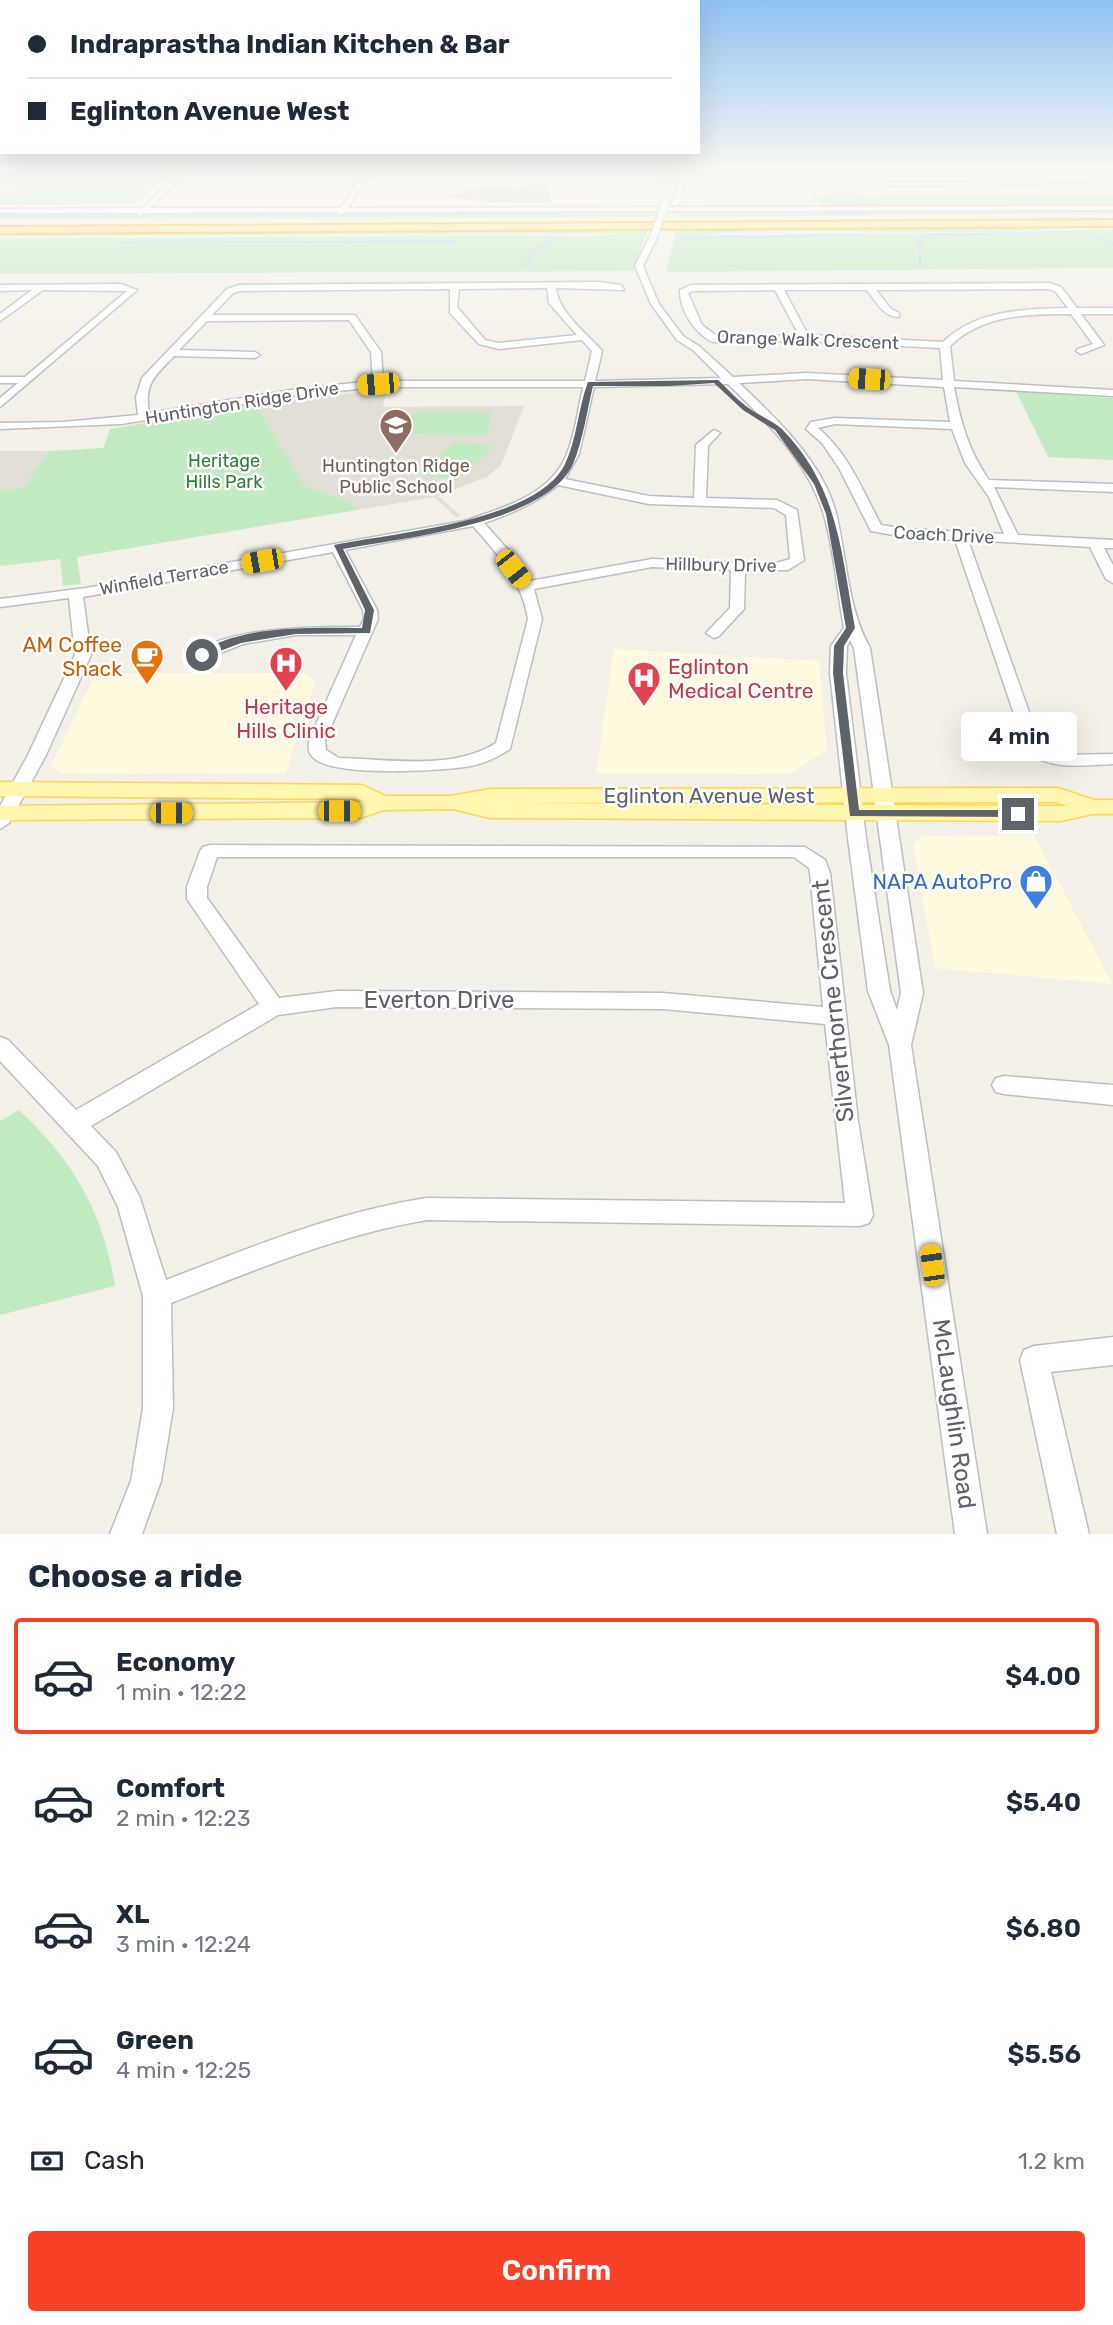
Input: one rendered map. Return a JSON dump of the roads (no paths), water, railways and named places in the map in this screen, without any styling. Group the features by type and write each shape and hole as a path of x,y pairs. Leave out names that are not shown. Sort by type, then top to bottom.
{"main road":[{"name":"Eglinton Avenue West","path":"10,789 362,792 382,803"},
{"name":"Eglinton Avenue West","path":"2,816 360,811 382,803 450,803 490,811 853,804 1061,814 1102,807"}],"street":[{"path":"652,241 639,266 640,273 647,281 655,304 680,338 684,350 745,409 778,429"},
{"path":"647,281 653,272"},
{"path":"455,286 453,307 456,313 485,344 499,346 587,337"},
{"path":"551,286 553,303 597,351 573,454 558,481"},
{"name":"Orange Walk Crescent","path":"945,345 805,338 725,340 709,337 698,324 683,292 691,288 1049,286 1058,289 1099,345 1081,351"},
{"path":"0,318 42,287"},
{"path":"0,288 121,287 133,290 0,404"},
{"path":"144,418 142,388 150,374 230,291 245,287 621,288"},
{"path":"778,287 805,338"},
{"path":"869,287 888,311 896,316"},
{"path":"1013,539 995,497 971,463 957,426 945,345 959,330 996,318 1113,311"},
{"path":"206,318 352,317 376,352 378,384"},
{"path":"680,338 696,348 778,429"},
{"path":"170,353 255,355"},
{"name":"Huntington Ridge Drive","path":"0,426 63,425 144,418 298,392 378,384 669,384 806,376 1113,393"},
{"path":"0,380 25,380"},
{"name":"Coach Drive","path":"957,426 822,421 812,429 826,441 845,468 876,528 905,533 1113,544"},
{"name":"McLaughlin Road","path":"778,429 807,466 828,506 850,628 862,648 887,805 912,993 900,1045"},
{"path":"700,500 702,445 714,433"},
{"name":"Hillbury Drive","path":"526,586 652,563 773,568 788,566 797,560 792,513 784,507 767,503 632,498 558,481"},
{"name":"Winfield Terrace","path":"0,603 76,594 475,522 519,506 558,481"},
{"path":"983,483 1113,488"},
{"path":"337,547 370,610 367,631 317,740 320,754 336,763 458,764 481,759 504,745 535,619 534,605 526,586 475,522"},
{"path":"960,536 1033,748 1039,755 1051,759 1113,759"},
{"path":"1095,543 1113,579"},
{"path":"714,633 737,609 738,565"},
{"path":"2,816 10,789 83,655 76,594"},
{"name":"McLaughlin Road","path":"850,628 839,646 838,673 853,804 879,991 900,1045 971,1534"},
{"path":"202,655 239,640 296,631 367,631"},
{"name":"Silverthorne Crescent","path":"157,1296 354,1222 427,1209 860,1214 834,1016 820,873 818,865 798,851 210,851 197,887 197,899 274,1007"},
{"name":"Everton Drive","path":"75,1123 274,1007 338,999 663,1000 834,1016"},
{"path":"0,1046 107,1159 131,1206 157,1296 158,1408 146,1480 126,1534"},
{"path":"1004,1085 1113,1095"},
{"path":"1073,1534 1034,1360 1113,1351"}],"waterway":[{"path":"120,243 454,241"},
{"path":"526,266 534,250 552,241"},
{"path":"920,241 920,267"},
{"path":"1104,241 1113,244"}],"place":[{"name":"Huntington Ridge Public School","path":"396,455"},
{"name":"AM Coffee Shack","path":"147,686"},
{"name":"Heritage Hills Clinic","path":"286,693"},
{"name":"Eglinton Medical Centre","path":"644,708"},
{"name":"NAPA AutoPro","path":"1036,911"}],"park label":[{"name":"Heritage Hills Park","path":"224,471"}]}
